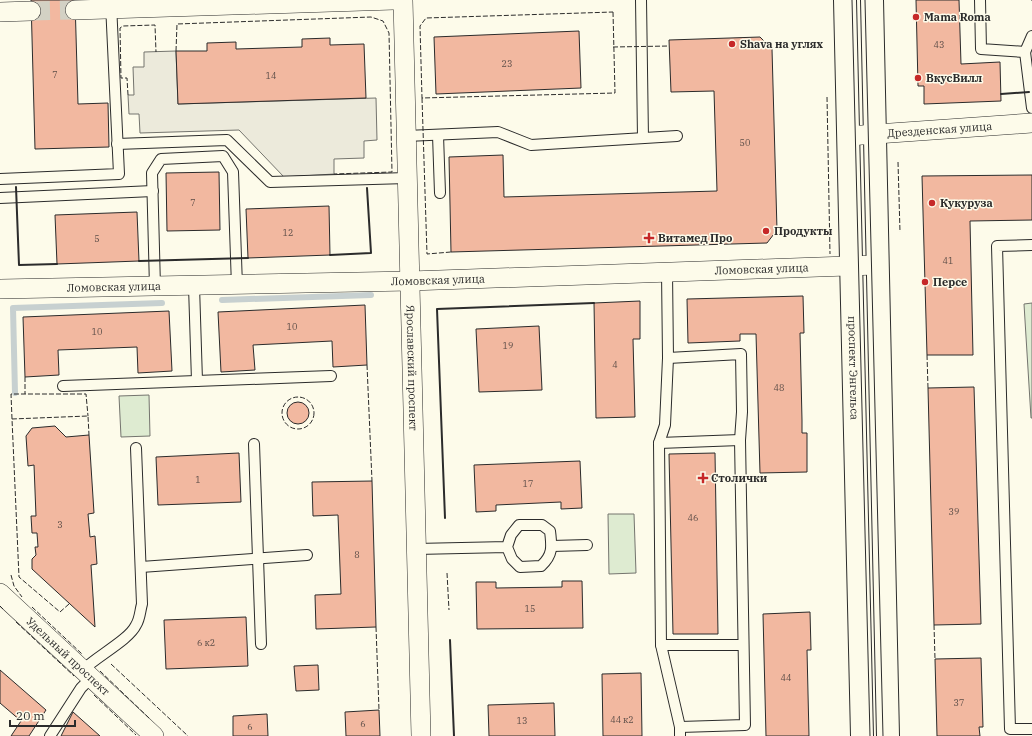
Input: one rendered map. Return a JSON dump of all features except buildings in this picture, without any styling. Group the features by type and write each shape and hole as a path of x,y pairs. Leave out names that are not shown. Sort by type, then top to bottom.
{"main road":[{"name":"проспект Энгельса","path":"845,0 862,736"},
{"path":"872,0 876,264 888,736"}],"street":[{"path":"75,10 111,4 394,0"},
{"name":"Ярославский проспект","path":"403,0 421,736"},
{"path":"0,12 31,11"},
{"name":"Дрезденская улица","path":"848,136 1032,123"},
{"name":"Ломовская улица","path":"0,289 237,286 876,264"},
{"name":"Удельный проспект","path":"0,593 154,736"}],"lane":[{"path":"641,0 643,138"},
{"path":"980,0 981,48 1025,52"},
{"path":"0,179 118,174 111,4"},
{"path":"1032,36 1025,52 1032,108"},
{"path":"406,136 498,132 530,145 677,136"},
{"path":"438,135 440,193"},
{"path":"117,144 227,140 270,182 408,178"},
{"path":"155,287 152,174 161,159 223,156 233,172 237,286"},
{"path":"0,198 153,192"},
{"path":"1032,245 997,246 1010,729 1032,729"},
{"path":"667,272 668,358 665,425 659,443 661,645 680,732 745,725 742,645 740,440 742,412 741,354 668,358"},
{"path":"194,286 197,381"},
{"path":"63,386 331,376"},
{"path":"659,443 740,440"},
{"path":"254,444 261,644"},
{"path":"50,736 81,688 93,659 125,638 136,626 142,604 142,567 136,448"},
{"path":"519,525 542,525 550,532 552,546 548,559 541,566 520,567 512,559 507,547 511,535 519,525"},
{"path":"552,546 587,545"},
{"path":"416,549 507,547"},
{"path":"142,567 307,555"},
{"path":"661,645 742,645"}],"green space":[{"path":"1032,303 1032,418 1031,418 1024,304"},
{"path":"149,395 150,436 121,437 119,396"},
{"path":"608,514 634,514 636,573 609,574"}],"shaded area":[{"path":"176,51 178,104 376,98 377,140 364,141 364,158 334,159 334,174 284,177 239,130 140,133 139,114 129,114 128,95 134,95 133,67 144,67 144,52"}],"waterway":[{"path":"222,300 371,295"},
{"path":"15,393 13,308 162,303"}],"tunnel":[{"path":"31,11 75,10"}],"tram line":[{"path":"852,0 870,736"},
{"path":"865,0 883,736"}],"fence":[{"path":"613,12 615,93 422,98 420,26 426,18 613,12"},
{"path":"176,51 177,24 371,17 383,21 389,33 392,172 334,174"},
{"path":"128,95 127,78 121,78 120,28 123,26 155,25 156,52"},
{"path":"613,47 669,46"},
{"path":"827,97 830,254"},
{"path":"422,98 427,254 451,252"},
{"path":"898,162 900,232"},
{"path":"927,355 928,388"},
{"path":"367,365 372,481"},
{"path":"25,377 25,394"},
{"path":"12,419 11,394 86,394 88,416"},
{"path":"295,397 301,397 310,401 314,413 310,425 301,429 295,429 286,425 282,416 282,410 286,401 295,397"},
{"path":"69,604 60,612 19,577 12,419 88,416 89,435"},
{"path":"447,573 449,610"},
{"path":"11,575 14,586 22,597"},
{"path":"0,606 3,609"},
{"path":"32,607 82,654"},
{"path":"16,622 74,676"},
{"path":"934,625 935,659"},
{"path":"376,627 379,710"},
{"path":"111,664 188,736"},
{"path":"100,671 150,719"},
{"path":"94,695 136,735"}],"wall":[{"path":"1001,94 1029,92"},
{"path":"16,187 19,265 57,264"},
{"path":"330,255 371,253 367,188"},
{"path":"139,261 248,258"},
{"path":"445,518 437,309 594,303"},
{"path":"450,640 454,736"}],"place":[{"name":"Mama Roma","path":"916,17"},
{"name":"Shava на углях","path":"732,44"},
{"name":"ВкусВилл","path":"918,78"},
{"name":"Кукуруза","path":"932,203"},
{"name":"Продукты","path":"766,231"},
{"name":"Витамед Про","path":"649,238"},
{"name":"Персе","path":"925,282"},
{"name":"Столички","path":"703,478"}]}
